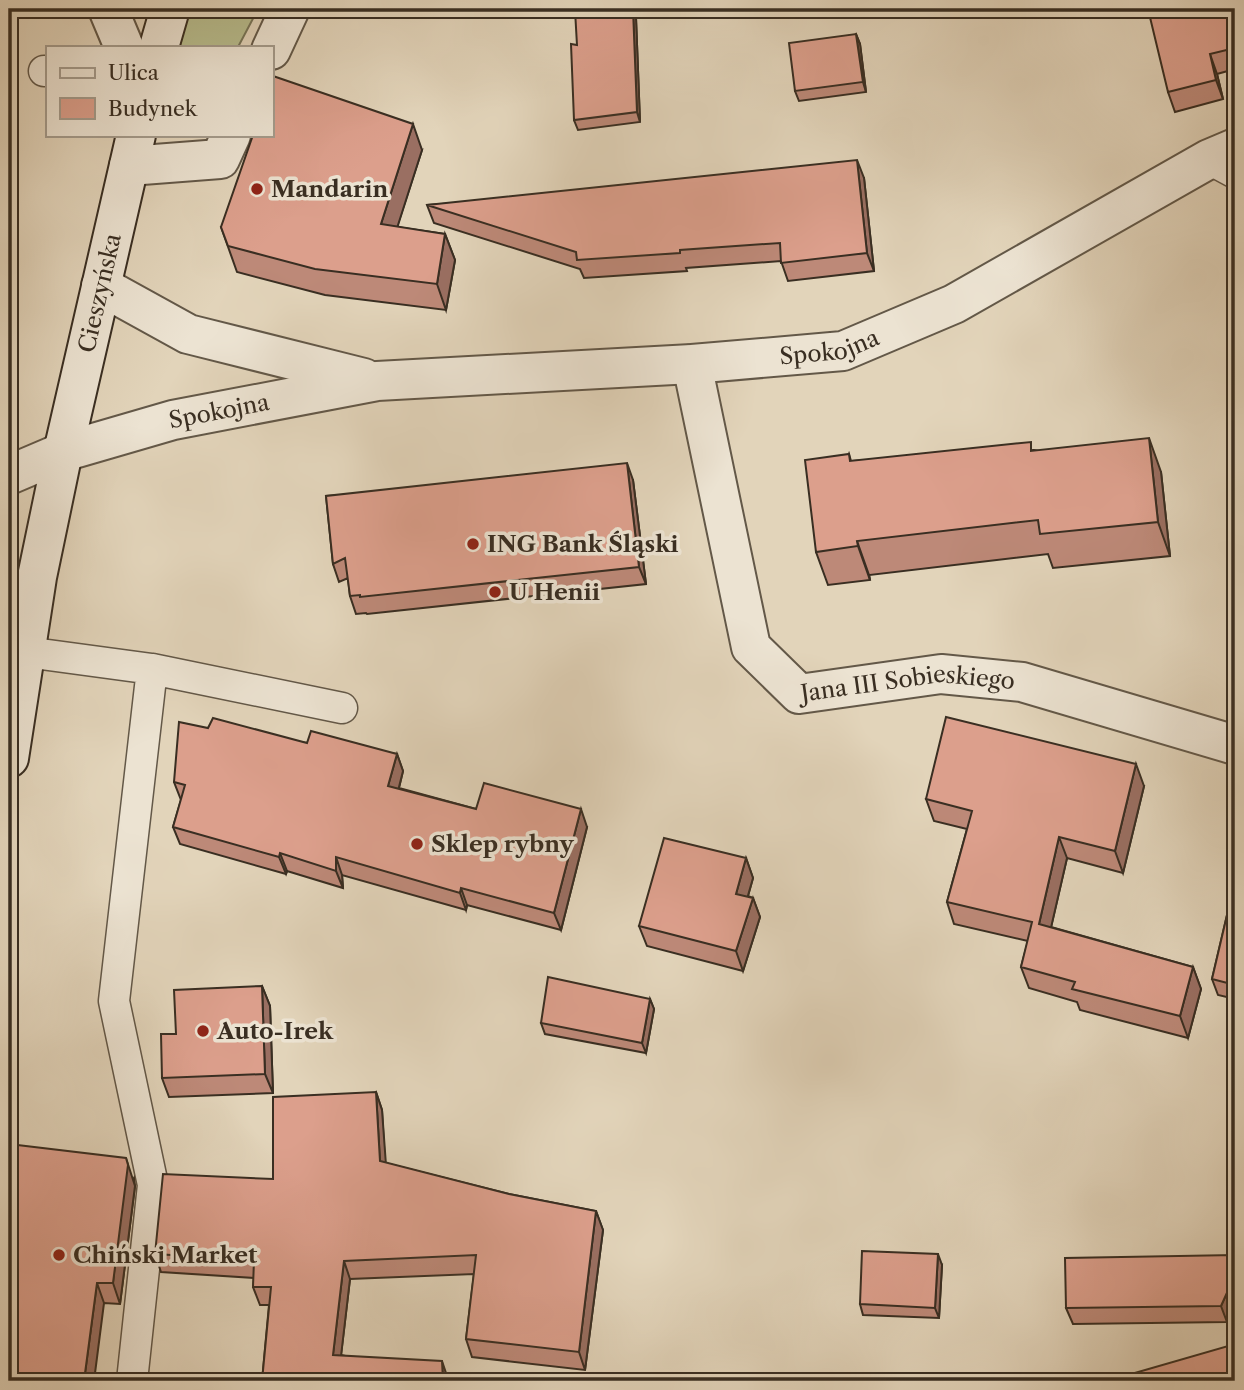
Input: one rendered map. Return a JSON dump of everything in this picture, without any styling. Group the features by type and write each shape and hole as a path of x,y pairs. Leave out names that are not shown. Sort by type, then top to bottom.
{"street":[{"path":"108,9 124,46"},
{"path":"159,46 170,9"},
{"path":"273,46 290,9"},
{"path":"132,150 220,159 231,136"},
{"name":"Cieszyńska","path":"9,758 37,577 132,150"},
{"name":"Spokojna","path":"9,475 63,452 173,420 377,381 692,364 844,351 954,304 1227,160"},
{"name":"Spokojna","path":"101,286 188,334 377,381"},
{"name":"Jana III Sobieskiego","path":"692,364 751,648 799,694 941,674 1022,682 1235,745"}],"lane":[{"path":"26,652 152,670 342,708"},
{"path":"132,1381 153,1185 114,1001 152,670"}],"green space":[{"path":"151,9 258,9 239,46 168,46"}],"building":[{"path":"633,9 637,112 574,120 571,44 577,45 575,10"},
{"path":"1148,9 1235,9 1235,48 1210,54 1216,80 1168,92"},
{"path":"856,34 863,82 795,91 789,43"},
{"path":"273,76 413,124 381,224 445,234 437,284 315,269 228,246 221,227 253,136 273,136"},
{"path":"857,160 867,253 781,263 780,243 577,260 576,252 427,205"},
{"path":"1149,438 1158,522 1040,534 1038,520 857,541 858,546 816,552 805,460 849,454 850,461 1031,442 1031,451"},
{"name":"ING Bank Śląski","path":"627,463 639,567 360,597 350,596 345,558 333,564 326,496"},
{"path":"946,717 1136,764 1115,851 1059,837 1039,924 1193,967 1180,1016 1072,989 1075,982 1021,967 1032,922 947,902 972,811 926,799"},
{"path":"213,718 307,743 311,731 397,754 388,786 476,809 484,783 581,809 554,913 461,888 460,893 336,857 336,871 280,853 279,857 173,827 185,785 174,782 179,722 208,728"},
{"path":"664,838 746,858 736,894 753,898 736,951 639,926"},
{"path":"1235,881 1235,985 1212,979"},
{"path":"548,977 650,999 642,1043 541,1023"},
{"path":"262,986 265,1074 162,1078 161,1034 176,1034 174,990"},
{"path":"376,1092 380,1161 509,1194 596,1211 579,1352 466,1339 476,1255 344,1261 333,1355 442,1361 443,1381 262,1381 271,1287 253,1287 254,1260 155,1254 163,1174 273,1179 273,1097"},
{"name":"Chiński Market","path":"9,1144 126,1158 128,1165 113,1283 97,1283 84,1381 9,1381"},
{"path":"862,1251 938,1254 935,1308 860,1304"},
{"path":"1235,1255 1235,1275 1221,1306 1066,1308 1065,1258"},
{"path":"1235,1344 1235,1381 1107,1381"}],"place":[{"name":"Mandarin","path":"257,189"},
{"name":"ING Bank Śląski","path":"473,544"},
{"name":"U Henii","path":"495,592"},
{"name":"Sklep rybny","path":"417,844"},
{"name":"Auto-Irek","path":"203,1031"},
{"name":"Chiński Market","path":"59,1255"}]}
